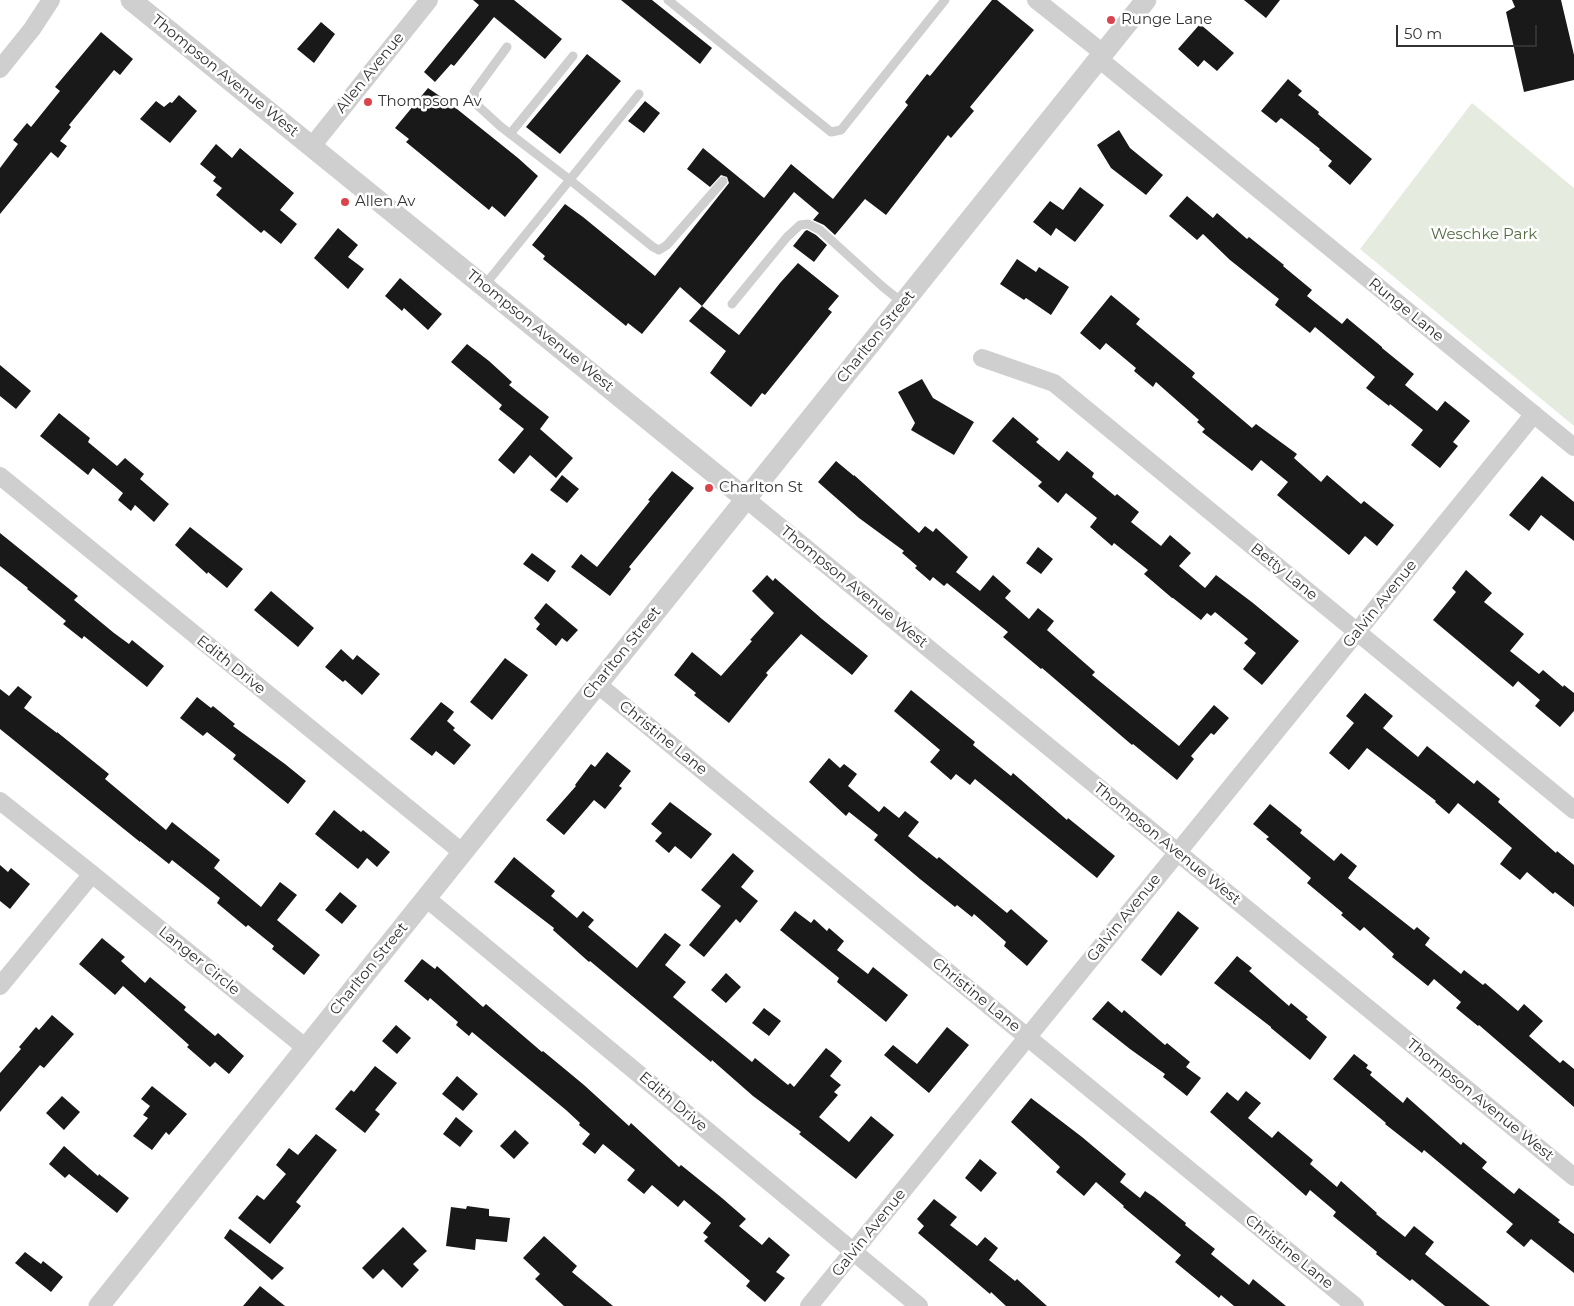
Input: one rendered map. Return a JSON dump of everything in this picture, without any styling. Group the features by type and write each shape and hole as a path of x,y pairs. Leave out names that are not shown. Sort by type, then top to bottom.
{"street":[{"path":"0,69 32,29 51,0"},
{"name":"Thompson Avenue West","path":"131,0 746,499 1574,1177"},
{"name":"Allen Avenue","path":"312,146 429,0"},
{"name":"Runge Lane","path":"1036,0 1101,56 1574,447"},
{"name":"Charlton Street","path":"99,1306 1146,0"},
{"name":"Betty Lane","path":"982,358 1054,383 1574,810"},
{"name":"Galvin Avenue","path":"809,1306 1534,414"},
{"name":"Edith Drive","path":"0,476 462,853"},
{"name":"Christine Lane","path":"597,684 1355,1306"},
{"name":"Langer Circle","path":"0,801 306,1048"},
{"path":"0,986 92,874"},
{"name":"Edith Drive","path":"426,898 919,1306"}],"lane":[{"path":"668,0 832,132 841,130 946,0"},
{"path":"507,47 474,92 476,104 510,134 653,247 659,250 667,245 723,181"},
{"path":"510,134 573,56"},
{"path":"484,286 639,94"},
{"path":"732,304 787,237 800,225 808,224 820,230 904,303"}],"green space":[{"name":"Weschke Park","path":"1472,103 1574,188 1574,426 1360,249"}],"building":[{"path":"473,0 514,0 562,39 545,59 494,17 454,66 451,64 435,82 424,72 479,5"},
{"path":"621,0 652,0 712,48 700,64"},
{"path":"992,0 997,0 1034,30 970,107 974,111 951,138 948,135 886,215 865,199 835,235 824,225 813,220 819,213 794,192 702,306 680,287 642,334 628,323 626,326 543,259 545,256 532,245 565,204 655,276 729,183 727,177 721,175 710,187 687,169 703,148 764,198 791,164 833,199 908,105 905,102 927,74 930,76"},
{"path":"1244,0 1280,0 1266,18"},
{"path":"1512,0 1561,0 1574,55 1574,80 1524,92 1506,12 1515,7"},
{"path":"321,22 335,34 314,63 297,49"},
{"path":"1200,24 1234,53 1217,71 1204,60 1198,67 1178,49"},
{"path":"101,32 133,59 120,75 114,70 69,125 71,127 60,141 67,146 58,158 51,152 0,214 0,168 18,144 13,140 27,123 31,127 60,91 55,87"},
{"path":"587,54 621,81 560,154 526,127"},
{"path":"1288,79 1302,91 1298,95 1372,159 1350,185 1328,166 1332,161 1320,149 1281,118 1276,123 1261,111"},
{"path":"428,88 447,101 538,176 505,217 492,206 489,210 406,142 409,139 395,128"},
{"path":"179,95 197,111 170,143 140,119 156,101 164,107 170,102 172,103"},
{"path":"645,101 660,113 644,133 628,121"},
{"path":"1119,130 1130,148 1163,175 1146,195 1111,168 1097,145"},
{"path":"216,144 232,158 240,148 294,193 280,210 297,224 281,244 264,230 261,233 216,195 222,188 213,181 216,177 200,164"},
{"path":"1080,187 1104,205 1075,242 1056,228 1051,236 1033,222 1050,201 1063,210"},
{"path":"1187,196 1213,218 1217,213 1247,239 1249,237 1312,290 1307,296 1342,324 1347,318 1414,374 1405,385 1437,411 1445,401 1470,421 1453,442 1458,446 1440,468 1411,445 1423,430 1366,388 1375,377 1315,327 1310,333 1275,305 1279,299 1230,260 1203,234 1197,240 1169,216"},
{"path":"338,228 358,245 348,257 364,269 348,289 314,258"},
{"path":"807,230 827,245 814,262 793,246"},
{"path":"1017,259 1036,272 1039,267 1069,287 1051,315 1026,298 1024,300 1000,284"},
{"path":"798,263 839,296 828,309 832,312 765,395 762,393 751,407 710,373 726,351 689,321 702,306 739,335"},
{"path":"400,278 442,314 428,330 404,308 402,311 385,296"},
{"path":"1111,295 1140,319 1136,324 1195,373 1192,377 1252,428 1256,424 1297,454 1294,458 1321,482 1327,475 1361,504 1364,501 1394,525 1377,546 1365,536 1349,555 1277,495 1288,482 1261,460 1252,471 1202,432 1205,429 1197,422 1199,420 1156,382 1153,387 1134,371 1136,368 1106,343 1100,350 1080,333"},
{"path":"467,344 512,382 509,385 549,417 540,429 573,458 556,478 530,455 514,474 498,460 524,429 499,409 502,405 451,362"},
{"path":"0,365 31,391 16,409 0,396"},
{"path":"922,379 933,398 974,422 954,455 911,430 915,423 898,392"},
{"path":"59,413 90,438 88,442 117,466 125,458 144,474 140,479 169,504 154,522 135,505 131,511 118,500 123,493 93,468 88,475 40,436"},
{"path":"1013,417 1039,439 1036,442 1059,461 1067,451 1094,473 1092,477 1115,496 1117,494 1139,512 1131,522 1161,546 1170,535 1191,553 1179,566 1205,588 1216,575 1299,641 1262,685 1243,669 1256,653 1244,643 1248,639 1215,612 1211,616 1207,613 1201,620 1172,598 1144,574 1148,570 1114,543 1112,546 1090,527 1097,518 1066,493 1058,503 1038,486 1042,482 992,441"},
{"path":"836,461 919,533 925,526 933,532 936,528 968,557 956,572 980,591 993,575 1011,591 1005,598 1029,619 1038,608 1054,621 1047,630 1095,672 1092,675 1179,746 1214,705 1229,718 1214,735 1211,733 1191,756 1194,759 1177,780 1132,745 1003,637 1008,632 947,583 944,586 933,577 930,581 902,553 904,551 859,518 818,482"},
{"path":"672,471 694,488 629,567 631,569 610,596 571,567 581,554 597,567"},
{"path":"562,475 579,489 567,503 550,490"},
{"path":"1542,476 1574,502 1574,541 1541,515 1529,531 1509,515"},
{"path":"190,527 243,569 227,588 208,572 207,574 175,545"},
{"path":"0,533 78,596 74,600 114,633 129,644 132,640 164,666 147,687 84,636 82,639 63,624 66,621 0,566"},
{"path":"1038,547 1053,559 1041,574 1026,563"},
{"path":"532,553 556,571 548,582 523,564"},
{"path":"1466,570 1492,593 1484,602 1524,634 1510,651 1539,674 1543,670 1563,687 1564,685 1574,693 1574,711 1560,727 1535,706 1540,700 1518,681 1513,687 1433,620 1456,592 1452,588"},
{"path":"767,575 773,581 775,578 868,656 852,675 801,634 766,673 768,675 729,723 694,695 696,693 674,675 692,652 721,676 774,613 752,591"},
{"path":"271,591 314,628 298,647 254,610"},
{"path":"546,603 578,630 567,642 562,638 556,646 536,629 540,624 534,618"},
{"path":"341,649 353,660 357,655 380,674 362,695 345,680 343,682 325,667"},
{"path":"505,658 528,675 492,720 470,702"},
{"path":"18,686 32,697 24,708 109,774 105,779 166,830 172,822 220,860 214,868 261,907 280,882 297,895 277,920 320,955 304,975 272,949 274,946 248,925 246,927 217,903 220,898 172,860 169,864 140,842 0,729 0,689 9,696"},
{"path":"911,690 975,742 973,745 1011,776 1013,773 1067,820 1068,818 1115,856 1097,878 975,779 970,785 956,774 951,780 930,762 940,750 894,711"},
{"path":"1365,693 1393,716 1383,728 1418,757 1427,746 1474,784 1477,780 1500,799 1498,802 1556,853 1557,851 1574,865 1574,907 1555,892 1553,894 1527,872 1520,880 1500,864 1512,848 1458,803 1449,814 1436,801 1367,748 1349,770 1329,753 1354,723 1346,716"},
{"path":"197,697 211,708 213,706 235,724 233,726 306,781 288,804 233,759 236,755 207,732 203,736 180,718"},
{"path":"441,702 454,712 447,721 455,728 453,730 471,745 454,765 436,751 432,756 410,739"},
{"path":"607,752 631,771 619,786 622,788 605,809 594,800 564,835 546,820 576,786 591,764 595,767"},
{"path":"829,758 840,768 844,764 857,774 848,786 879,812 884,806 899,818 905,811 919,822 908,836 937,859 939,857 1007,913 1011,909 1048,941 1027,966 1004,946 1006,942 974,914 972,917 957,905 955,907 920,879 874,840 878,835 849,812 846,816 809,782"},
{"path":"670,802 712,834 691,859 675,846 669,853 655,841 662,833 651,824"},
{"path":"1270,804 1302,830 1300,833 1334,861 1341,853 1357,866 1348,878 1414,930 1417,927 1430,938 1425,945 1461,974 1464,970 1483,985 1485,983 1518,1011 1524,1004 1543,1021 1529,1036 1560,1063 1563,1060 1574,1069 1574,1107 1479,1025 1456,1008 1461,1002 1434,979 1428,986 1392,957 1394,954 1364,927 1360,931 1341,915 1343,913 1307,883 1311,878 1266,839 1269,837 1253,824"},
{"path":"334,810 390,852 377,867 367,858 358,869 315,834"},
{"path":"733,853 754,871 741,887 758,901 740,923 736,919 704,957 689,945 721,906 701,890"},
{"path":"514,857 555,891 551,896 577,918 583,911 594,920 588,927 637,968 665,933 681,945 665,965 686,982 673,997 752,1062 755,1058 788,1085 790,1083 794,1087 826,1048 834,1054 842,1061 830,1076 841,1085 834,1092 838,1095 819,1117 849,1142 871,1116 894,1135 856,1179 799,1134 801,1132 753,1096 712,1060 711,1062 589,962 553,930 554,928 494,882"},
{"path":"0,865 8,872 11,868 30,884 10,909 0,901"},
{"path":"340,892 357,906 342,924 325,910"},
{"path":"795,911 811,923 814,919 827,931 829,928 844,941 837,950 868,974 873,967 908,995 886,1022 837,982 839,978 780,930"},
{"path":"1178,911 1199,928 1161,976 1141,960"},
{"path":"102,938 125,957 121,961 145,983 150,977 186,1007 184,1010 215,1036 218,1033 244,1056 229,1074 215,1062 210,1067 187,1047 189,1045 123,986 115,995 79,964"},
{"path":"1237,956 1252,968 1249,971 1289,1006 1291,1003 1308,1017 1306,1019 1327,1037 1310,1060 1214,983"},
{"path":"422,959 435,969 437,966 483,1007 486,1004 584,1085 629,1126 631,1123 679,1167 681,1165 722,1198 746,1219 739,1226 762,1245 769,1237 790,1255 776,1272 785,1278 765,1302 746,1286 750,1281 704,1241 708,1237 703,1233 711,1223 684,1200 678,1207 652,1185 644,1194 627,1180 635,1170 603,1144 595,1154 582,1144 590,1134 566,1110 472,1032 469,1036 456,1025 458,1022 430,998 428,1001 404,981"},
{"path":"726,973 741,987 726,1003 711,990"},
{"path":"1108,1001 1122,1013 1124,1010 1165,1045 1167,1043 1190,1062 1186,1067 1201,1078 1187,1096 1163,1077 1165,1074 1092,1019"},
{"path":"764,1008 781,1021 769,1036 752,1023"},
{"path":"52,1015 74,1034 44,1068 40,1065 0,1112 0,1073 21,1049 19,1047 36,1027 39,1030"},
{"path":"396,1025 411,1038 397,1054 382,1041"},
{"path":"947,1027 969,1045 929,1093 884,1055 893,1045 917,1064"},
{"path":"1354,1054 1368,1065 1366,1068 1372,1072 1370,1075 1403,1103 1407,1097 1461,1145 1463,1142 1487,1162 1482,1168 1514,1194 1519,1188 1560,1220 1558,1222 1574,1234 1574,1273 1531,1239 1524,1247 1506,1232 1513,1224 1424,1150 1422,1153 1385,1124 1333,1079"},
{"path":"375,1066 397,1083 375,1110 380,1114 365,1133 335,1109 351,1090 354,1092"},
{"path":"457,1076 478,1094 463,1111 442,1094"},
{"path":"152,1086 187,1114 169,1135 166,1132 152,1150 133,1136 148,1118 143,1115 150,1106 141,1099"},
{"path":"1246,1091 1261,1103 1248,1118 1272,1138 1278,1131 1313,1160 1310,1164 1337,1187 1341,1181 1376,1214 1405,1237 1414,1226 1434,1242 1425,1254 1490,1306 1445,1306 1412,1279 1410,1281 1376,1254 1377,1252 1333,1216 1336,1212 1310,1190 1306,1196 1210,1112 1227,1092 1238,1101"},
{"path":"62,1096 80,1112 64,1130 46,1113"},
{"path":"1031,1098 1126,1174 1120,1182 1140,1198 1145,1191 1154,1197 1215,1249 1211,1254 1249,1285 1253,1279 1286,1306 1234,1306 1221,1295 1219,1298 1175,1262 1181,1255 1096,1182 1084,1196 1056,1172 1060,1167 1011,1122"},
{"path":"456,1117 473,1131 460,1147 443,1134"},
{"path":"515,1130 529,1143 514,1159 500,1146"},
{"path":"316,1134 337,1150 296,1202 301,1206 270,1244 238,1218 257,1195 264,1200 286,1174 276,1165 289,1148 298,1155"},
{"path":"64,1146 98,1176 99,1174 129,1198 117,1213 69,1174 65,1178 49,1164"},
{"path":"980,1159 997,1173 981,1192 965,1178"},
{"path":"934,1199 957,1217 950,1225 977,1246 985,1237 998,1248 989,1260 1015,1281 1017,1279 1047,1306 1006,1306 918,1233 924,1226 917,1219"},
{"path":"467,1206 489,1209 489,1216 510,1218 507,1242 476,1239 475,1250 446,1246 451,1207 466,1209"},
{"path":"403,1227 427,1251 413,1264 419,1270 402,1288 383,1269 373,1279 362,1268"},
{"path":"230,1229 284,1268 272,1280 224,1238"},
{"path":"544,1236 577,1266 572,1272 613,1306 564,1306 535,1279 540,1274 523,1258"},
{"path":"25,1252 41,1264 43,1261 63,1277 51,1292 15,1263"},
{"path":"260,1286 285,1306 243,1306"}],"place":[{"name":"Runge Lane","path":"1111,20"},
{"name":"Thompson Av","path":"368,102"},
{"name":"Allen Av","path":"345,202"},
{"name":"Charlton St","path":"709,488"}]}
